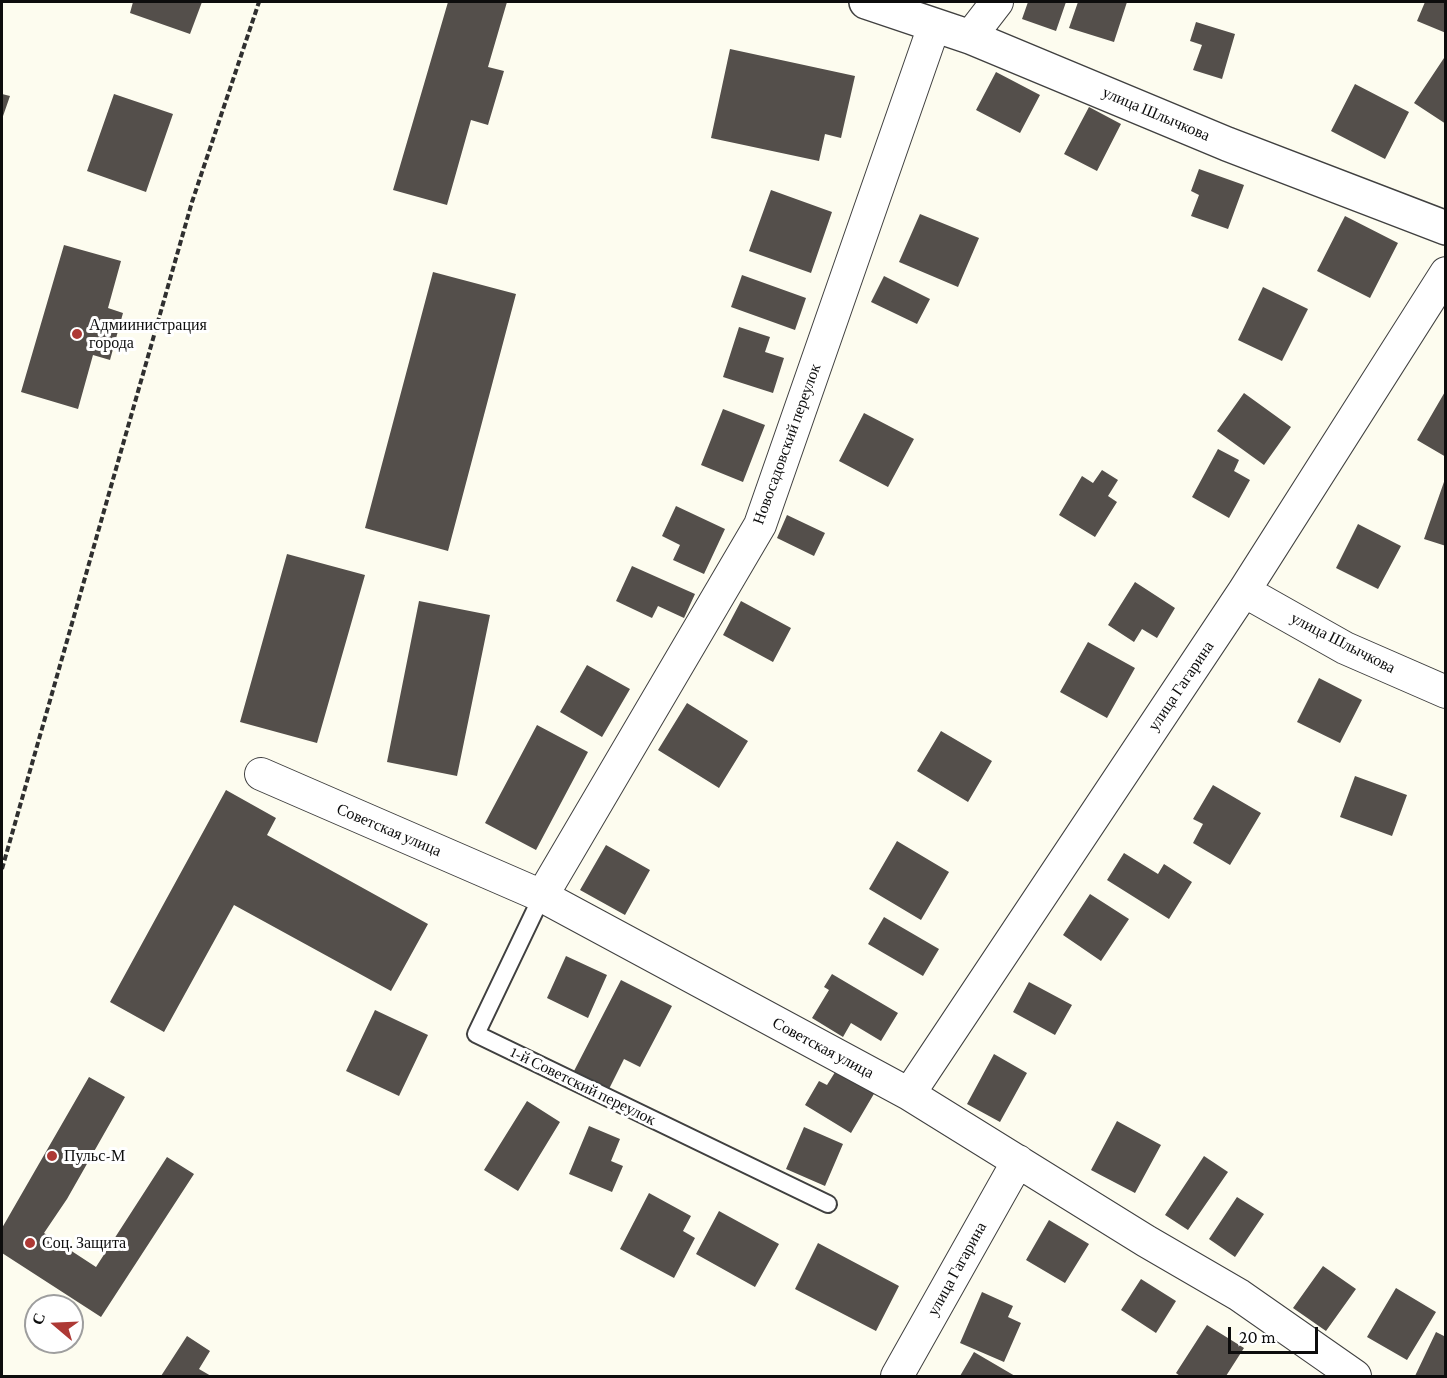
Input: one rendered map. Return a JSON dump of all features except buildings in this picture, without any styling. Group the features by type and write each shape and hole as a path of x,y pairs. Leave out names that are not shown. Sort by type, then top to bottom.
{"street":[{"name":"улица Шлычкова","path":"866,2 970,37 1227,144 1446,228"},
{"path":"970,37 997,2"},
{"name":"Новосадовский переулок","path":"542,896 760,525 934,26"},
{"name":"улица Гагарина","path":"909,1094 1244,591 1446,273"},
{"name":"улица Шлычкова","path":"1244,591 1345,648 1446,692"},
{"name":"Советская улица","path":"261,774 542,896 909,1094 1146,1241 1239,1295 1355,1377"},
{"name":"улица Гагарина","path":"897,1377 1018,1161"}],"lane":[{"name":"1-й Советский переулок","path":"542,896 476,1034 828,1204"}],"path":[{"path":"2,869 192,202 259,2"}],"place":[{"name":"Адмиинистрация города","path":"77,334"},
{"name":"Пульс-М","path":"52,1156"},
{"name":"Соц. Защита","path":"30,1243"}]}
